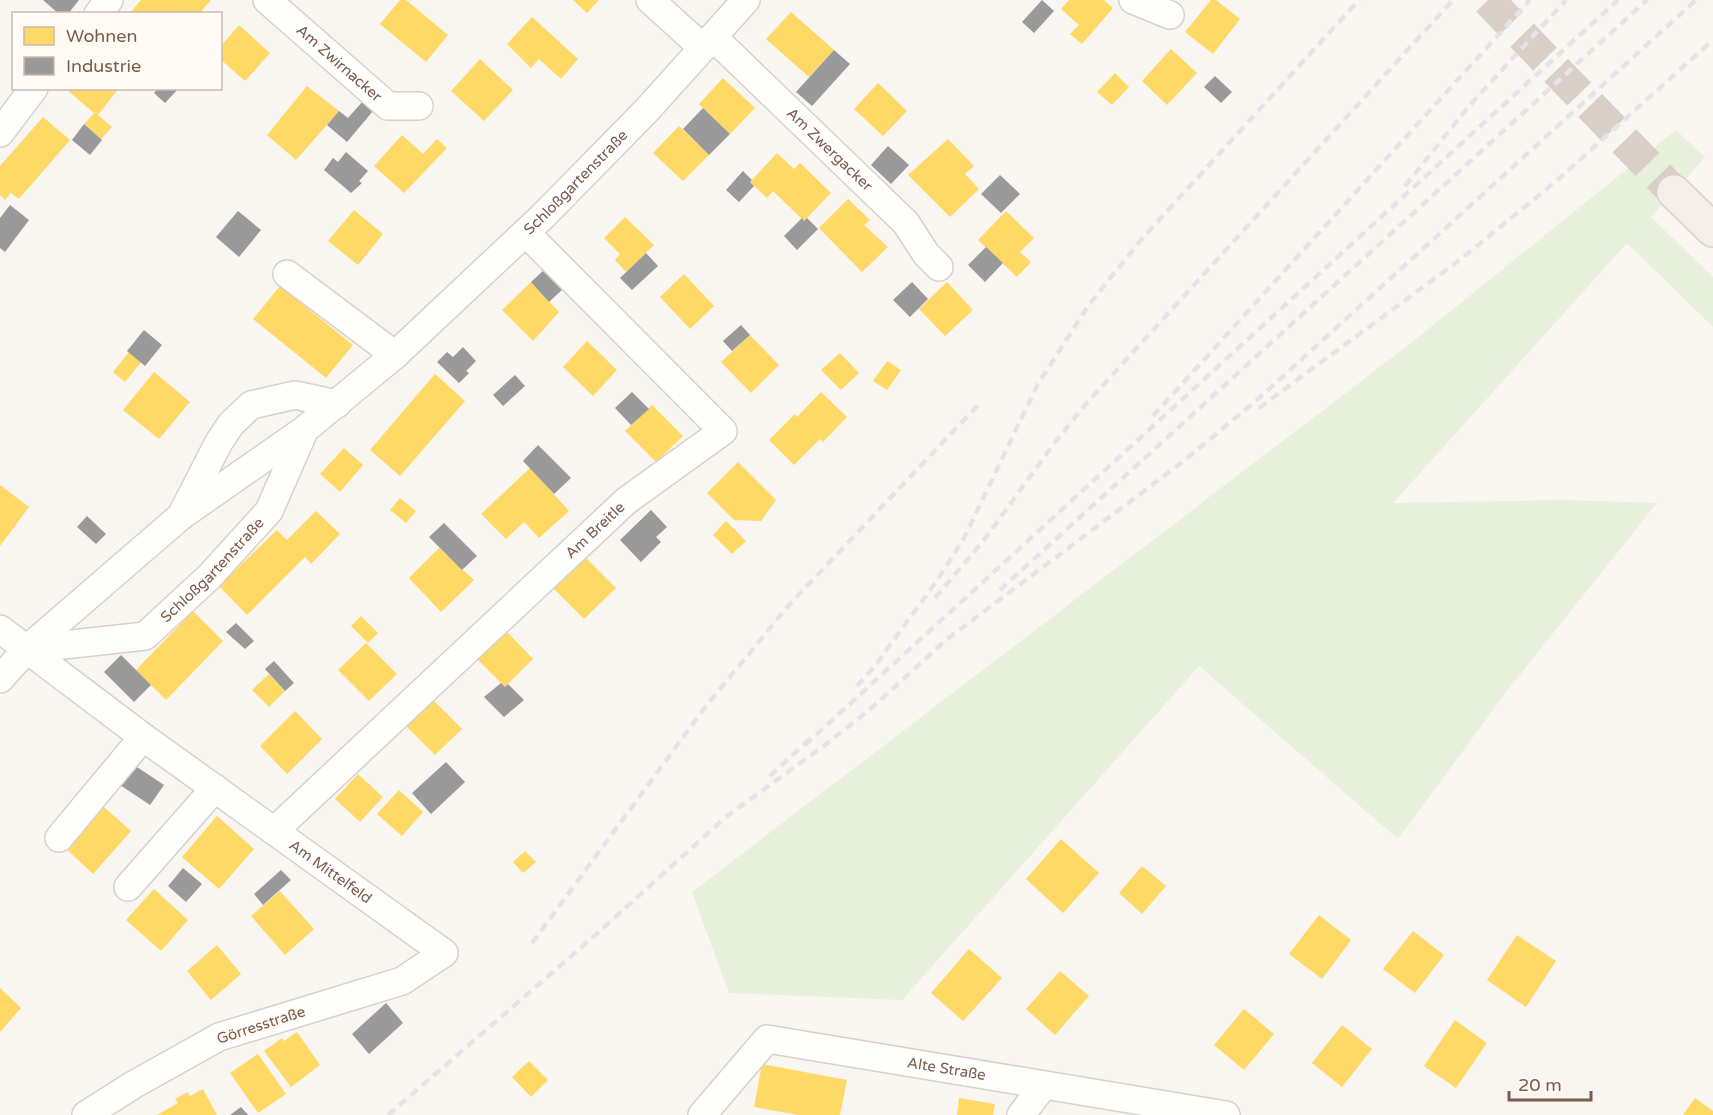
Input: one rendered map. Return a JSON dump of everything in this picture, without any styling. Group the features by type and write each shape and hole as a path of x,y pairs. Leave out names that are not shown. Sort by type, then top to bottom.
{"main road":[{"path":"1674,192 1713,230"}],"street":[{"path":"100,12 109,0"},
{"name":"Am Zwirnacker","path":"267,0 388,106 419,106"},
{"name":"Am Zwergacker","path":"650,0 708,43 906,222 926,254 939,267"},
{"name":"Schloßgartenstraße","path":"27,649 145,636 209,577 268,511 304,430 395,355 526,233 646,111 746,0"},
{"path":"1133,0 1170,15"},
{"path":"0,133 32,90"},
{"name":"Am Breitle","path":"274,831 626,501 723,431 526,233"},
{"path":"287,274 395,355"},
{"path":"181,516 219,442 231,424 251,405 295,395 337,404"},
{"path":"0,679 27,649 181,516 304,430"},
{"name":"Am Mittelfeld","path":"0,629 143,737 444,953"},
{"path":"58,838 143,737"},
{"path":"128,887 215,788"},
{"name":"Görresstraße","path":"86,1115 133,1085 219,1037 402,981 444,953"},
{"name":"Alte Straße","path":"702,1115 767,1039 1227,1115"},
{"path":"1021,1115 1044,1085"}],"green space":[{"path":"1676,130 1705,157 1651,217 1713,277 1713,327 1627,243 1393,503 1564,500 1657,503 1507,691 1398,839 1199,666 902,1000 729,993 692,892 1402,350"}],"building: Wohnen":[{"path":"141,0 211,0 201,12 131,12"},
{"path":"400,0 406,0 448,35 426,62 380,24"},
{"path":"573,0 599,0 587,13"},
{"path":"1069,0 1104,0 1113,8 1082,44 1070,34 1079,25 1061,9"},
{"path":"1211,0 1216,0 1240,19 1213,54 1185,32"},
{"path":"791,12 834,50 809,77 766,39"},
{"path":"532,17 578,59 561,79 539,59 531,68 507,44"},
{"path":"239,25 270,53 245,81 222,61 222,45"},
{"path":"1171,49 1197,73 1167,105 1142,81"},
{"path":"480,59 513,90 484,121 451,91"},
{"path":"1115,73 1129,87 1112,105 1097,92"},
{"path":"723,78 755,108 730,134 699,104"},
{"path":"878,83 907,111 883,136 854,109"},
{"path":"307,86 339,111 296,160 267,135"},
{"path":"67,90 117,90 98,115 112,127 101,139 84,124 94,113"},
{"path":"43,117 70,140 19,199 11,193 5,200 0,195 0,166"},
{"path":"679,126 709,155 683,181 653,153"},
{"path":"402,135 423,154 437,139 447,148 404,193 374,166"},
{"path":"948,139 974,166 965,174 979,189 950,217 908,175"},
{"path":"777,153 794,169 800,163 831,193 804,221 773,191 767,198 750,182"},
{"path":"848,199 870,220 864,225 888,247 862,272 819,228"},
{"path":"354,210 383,234 358,265 328,241"},
{"path":"1006,211 1034,238 1020,252 1031,262 1017,277 978,240"},
{"path":"625,217 654,245 626,272 615,260 620,254 604,238"},
{"path":"684,274 714,306 690,329 660,297"},
{"path":"531,282 559,312 533,341 502,310"},
{"path":"947,282 973,310 945,336 919,309"},
{"path":"280,286 353,345 326,378 253,319"},
{"path":"750,335 779,365 751,393 721,362"},
{"path":"587,341 617,370 593,396 563,367"},
{"path":"129,352 141,362 125,382 113,372"},
{"path":"840,353 859,373 841,390 821,370"},
{"path":"887,361 901,370 887,390 873,381"},
{"path":"154,372 190,402 159,439 123,410"},
{"path":"435,374 465,401 400,476 370,450"},
{"path":"821,392 847,417 823,442 820,439 794,465 769,440 795,414 797,417"},
{"path":"652,405 683,436 656,462 625,431"},
{"path":"344,448 363,465 340,492 320,474"},
{"path":"738,462 776,500 761,521 734,520 707,493"},
{"path":"530,468 569,511 539,538 524,522 506,539 481,514"},
{"path":"0,485 29,507 0,546"},
{"path":"400,498 416,511 406,523 390,510"},
{"path":"316,511 340,534 311,564 305,557 247,615 219,586 277,530 287,540"},
{"path":"726,521 746,541 732,554 713,535"},
{"path":"439,548 474,580 441,612 409,578"},
{"path":"583,555 616,588 584,619 552,587"},
{"path":"193,611 223,641 166,700 136,670"},
{"path":"361,616 378,633 368,643 351,626"},
{"path":"505,630 533,659 505,687 477,659"},
{"path":"366,643 397,674 369,701 338,670"},
{"path":"269,674 285,691 269,707 252,690"},
{"path":"432,699 462,729 435,755 406,726"},
{"path":"295,711 322,739 287,774 260,746"},
{"path":"358,774 383,797 360,822 335,799"},
{"path":"399,790 423,812 402,836 377,814"},
{"path":"97,801 131,831 93,874 60,843"},
{"path":"217,816 254,849 219,889 182,857"},
{"path":"1061,839 1099,873 1063,913 1026,879"},
{"path":"525,851 536,862 523,873 513,862"},
{"path":"1142,866 1166,886 1142,914 1119,893"},
{"path":"154,889 188,920 161,951 126,920"},
{"path":"280,891 314,929 285,955 251,916"},
{"path":"1319,915 1351,940 1322,979 1289,954"},
{"path":"1413,931 1444,955 1415,993 1383,969"},
{"path":"1517,935 1556,961 1526,1007 1487,980"},
{"path":"217,945 241,974 211,1000 187,971"},
{"path":"969,949 1002,978 963,1021 931,993"},
{"path":"1060,971 1089,996 1055,1035 1026,1009"},
{"path":"0,988 21,1008 0,1032"},
{"path":"1244,1009 1274,1034 1244,1070 1214,1045"},
{"path":"1455,1020 1487,1043 1456,1088 1424,1066"},
{"path":"1342,1025 1372,1049 1342,1087 1312,1063"},
{"path":"297,1032 320,1065 291,1087 264,1051 282,1038 284,1041"},
{"path":"258,1054 286,1094 258,1113 230,1073"},
{"path":"529,1061 548,1080 531,1097 512,1077"},
{"path":"762,1064 847,1080 840,1115 798,1115 754,1107"},
{"path":"203,1089 217,1115 157,1115 178,1103 175,1099 188,1092 190,1096"},
{"path":"959,1098 995,1104 993,1115 957,1115"},
{"path":"1695,1098 1713,1111 1713,1115 1683,1115"}],"building: Industrie":[{"path":"43,0 79,0 70,12 57,12"},
{"path":"1042,0 1054,11 1034,33 1022,22"},
{"path":"834,50 850,64 812,106 796,92"},
{"path":"1215,76 1232,92 1221,103 1204,87"},
{"path":"156,90 177,90 165,103 154,93"},
{"path":"362,102 373,111 347,142 327,125 339,111 348,118"},
{"path":"703,108 730,134 709,155 683,129"},
{"path":"84,124 102,140 90,155 72,140"},
{"path":"888,146 909,165 891,184 871,165"},
{"path":"346,152 368,171 359,181 362,183 351,193 324,170 333,158 338,162"},
{"path":"743,171 752,180 750,182 754,186 739,202 726,190"},
{"path":"1000,175 1020,194 1001,213 981,194"},
{"path":"10,205 29,220 5,252 0,248 0,218"},
{"path":"238,211 261,230 239,257 216,237"},
{"path":"802,218 804,221 807,218 818,229 797,250 784,236"},
{"path":"986,247 1003,263 985,282 968,265"},
{"path":"646,253 658,266 632,290 620,278"},
{"path":"545,269 564,288 549,302 531,282"},
{"path":"912,282 928,299 910,317 893,300"},
{"path":"741,325 750,335 732,351 723,341"},
{"path":"144,330 162,345 145,366 127,351"},
{"path":"463,347 476,361 459,383 437,362 447,352 453,357"},
{"path":"515,375 525,386 503,406 493,395"},
{"path":"632,392 649,409 631,425 615,408"},
{"path":"538,445 571,478 554,494 523,461"},
{"path":"651,510 667,527 656,537 661,542 641,562 620,540"},
{"path":"87,516 106,534 96,544 77,527"},
{"path":"444,523 477,556 462,570 429,537"},
{"path":"236,623 254,641 245,649 226,632"},
{"path":"121,655 151,685 134,702 104,672"},
{"path":"274,661 294,683 285,691 265,669"},
{"path":"501,683 505,687 508,684 524,700 504,717 484,697"},
{"path":"446,762 465,782 431,814 412,793"},
{"path":"134,765 164,785 150,805 120,785"},
{"path":"183,868 202,884 186,902 168,886"},
{"path":"281,870 291,880 263,905 254,894"},
{"path":"386,1003 403,1023 369,1054 352,1034"},
{"path":"241,1107 248,1115 230,1115"}],"tunnel":[{"path":"1488,0 1674,192"}],"railway":[{"path":"857,686 874,667 936,582 963,540 1038,384 1088,306 1140,241 1359,0"},
{"path":"935,598 984,540 1085,405 1453,0"},
{"path":"1153,416 1530,0"},
{"path":"1405,186 1469,106 1566,0"},
{"path":"805,745 1618,0"},
{"path":"1000,590 1647,0"},
{"path":"388,1115 591,939 727,816 825,745 874,706 946,640 1180,464 1257,400 1696,0"},
{"path":"1259,408 1461,259 1554,183 1713,40"},
{"path":"532,943 706,706 789,605 978,405"},
{"path":"770,776 810,739"}]}
